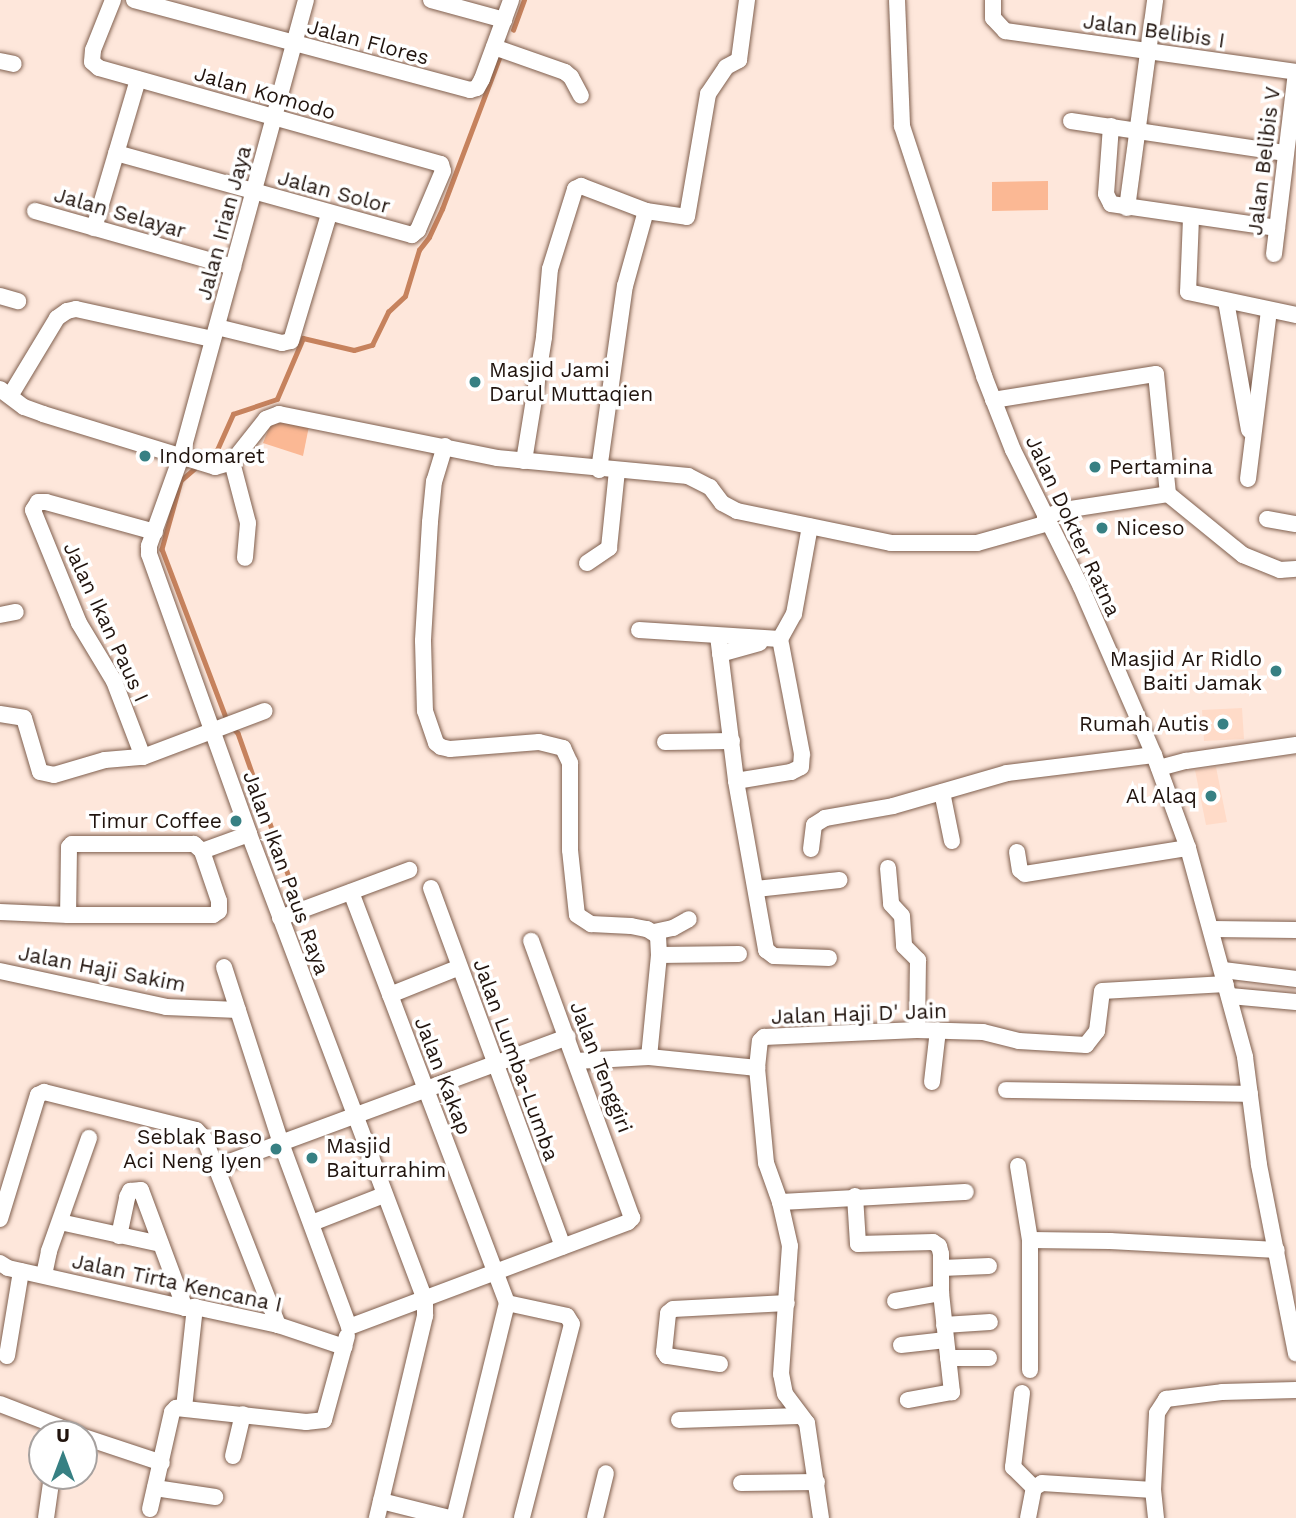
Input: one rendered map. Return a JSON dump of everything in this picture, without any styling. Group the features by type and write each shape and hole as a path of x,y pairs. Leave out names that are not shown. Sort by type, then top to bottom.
{"street":[{"name":"Jalan Komodo","path":"113,0 93,50 92,62 99,68 441,164 443,171 418,230 412,235"},
{"name":"Jalan Flores","path":"134,0 470,90 480,85 495,47"},
{"name":"Jalan Irian Jaya","path":"194,462 214,336 306,0"},
{"path":"432,0 505,20"},
{"path":"511,0 495,47 565,72 571,77 581,96"},
{"path":"524,461 544,337 550,269 575,189 581,186 646,211 687,217 708,94 727,66 739,61 747,0"},
{"name":"Jalan Dokter Ratna","path":"897,0 902,126 993,400 1046,520 1081,587 1156,762 1188,848 1212,929 1250,1094 1259,1165 1296,1353"},
{"name":"Jalan Belibis I","path":"993,0 993,18 1005,31 1296,72"},
{"path":"1127,208 1155,0"},
{"name":"Jalan Belibis V","path":"1274,254 1296,72"},
{"path":"94,228 138,79"},
{"path":"1072,121 1286,153"},
{"path":"1111,126 1106,194 1111,204 1191,218 1277,228"},
{"name":"Jalan Solor","path":"117,153 412,235"},
{"name":"Jalan Selayar","path":"35,211 233,267"},
{"path":"599,470 625,286 646,211"},
{"path":"329,214 294,338 288,344 190,334 76,309 57,318 5,392 24,407 43,414 215,467 232,462 266,419 279,414 524,461 698,478 729,508 891,543 977,542 1075,508 1168,494"},
{"path":"1191,218 1188,292 1296,315"},
{"path":"0,296 18,300"},
{"path":"1226,301 1252,446"},
{"path":"1248,479 1269,310"},
{"path":"993,400 1156,374 1168,494 1243,555 1280,570 1296,569"},
{"path":"445,446 434,481 423,641 425,711 436,743 450,749 539,742 563,748 570,763 570,850 577,915 582,922 631,926 654,932 673,928 689,919"},
{"name":"Jalan Ikan Paus Raya","path":"194,462 149,546 151,563 223,729 249,834 292,914 353,1116 425,1300"},
{"path":"232,462 248,523 246,558"},
{"path":"587,563 608,548 617,471"},
{"name":"Jalan Ikan Paus I","path":"143,757 114,681 79,623 56,574 33,510 37,502 46,502 155,532"},
{"path":"1267,519 1296,524"},
{"path":"720,654 772,639 794,614 810,526"},
{"path":"639,631 772,639"},
{"path":"718,636 736,781 769,955 829,958"},
{"path":"736,781 791,772 801,767 802,754 772,639"},
{"path":"0,714 24,718 40,772 54,775 105,760 143,757 265,712"},
{"path":"665,742 732,741"},
{"path":"811,849 814,825 821,819 893,806 1007,773 1186,761 1296,746"},
{"path":"942,792 952,841"},
{"path":"202,851 249,834"},
{"path":"0,912 68,915 213,915 219,911 219,901 202,851 194,844 72,844 69,847 68,915"},
{"path":"1017,852 1020,870 1025,874 1188,848"},
{"path":"888,868 891,904 902,916 904,946 918,960 917,1030"},
{"path":"292,914 409,870"},
{"path":"756,889 840,880"},
{"name":"Jalan Lumba-Lumba","path":"431,888 563,1246"},
{"name":"Jalan Kakap","path":"351,892 507,1304"},
{"path":"1212,929 1296,930"},
{"path":"649,1057 659,955 658,936 654,932"},
{"name":"Jalan Tenggiri","path":"531,941 631,1208 632,1218 628,1222 563,1246"},
{"path":"659,955 739,954"},
{"path":"150,1509 172,1412 176,1408 317,1422 324,1420 349,1327 281,1143 224,967"},
{"path":"390,995 460,967"},
{"name":"Jalan Haji Sakim","path":"0,971 166,1007 238,1010"},
{"path":"1226,983 1296,979"},
{"path":"1226,983 1296,1002"},
{"name":"Jalan Haji D' Jain","path":"821,1518 817,1482 803,1420 785,1395 781,1374 790,1246 780,1202 766,1163 757,1068 760,1041 764,1037 938,1030 983,1032 1019,1041 1086,1045 1097,1031 1102,991 1226,983"},
{"path":"932,1082 938,1030"},
{"path":"216,1167 568,1037"},
{"path":"576,1061 649,1057 757,1068"},
{"path":"1006,1090 1250,1094"},
{"path":"0,1219 38,1095 51,1091 196,1130 204,1138 278,1325"},
{"path":"44,1275 89,1138"},
{"path":"1018,1166 1030,1240 1030,1370"},
{"path":"119,1236 127,1197 135,1188 141,1189 161,1244 190,1308 184,1408"},
{"path":"780,1202 966,1192"},
{"path":"312,1223 383,1195"},
{"path":"855,1196 858,1244 933,1242 939,1246 941,1293 952,1392 908,1400"},
{"path":"60,1222 161,1244"},
{"path":"1030,1240 1110,1241 1277,1250"},
{"path":"349,1327 495,1274 563,1246"},
{"name":"Jalan Tirta Kencana I","path":"0,1263 21,1271 278,1325 344,1347"},
{"path":"942,1268 989,1266"},
{"path":"7,1356 21,1271"},
{"path":"895,1301 941,1293"},
{"path":"377,1518 425,1316 425,1300"},
{"path":"720,1364 667,1356 664,1352 668,1313 673,1309 787,1303"},
{"path":"381,1501 452,1518 507,1304 567,1316 572,1324 522,1518"},
{"path":"901,1345 990,1322"},
{"path":"948,1358 989,1357"},
{"path":"1156,1518 1153,1490 1157,1413 1166,1399 1222,1392 1296,1390"},
{"path":"1022,1393 1013,1466 1034,1488"},
{"path":"0,1404 36,1420"},
{"path":"233,1456 243,1414"},
{"path":"680,1420 803,1420"},
{"path":"98,1442 162,1463"},
{"path":"595,1518 606,1474"},
{"path":"741,1483 817,1482"},
{"path":"1034,1488 1049,1482 1153,1490"},
{"path":"155,1488 215,1497"},
{"path":"1028,1518 1034,1488"},
{"path":"46,1518 50,1490"}],"shaded area":[{"path":"1048,181 1048,210 992,211 992,182"},
{"path":"278,420 309,426 303,456 263,443 271,423"},
{"name":"Rumah Autis","path":"1242,708 1244,739 1204,741 1202,710"},
{"name":"Al Alaq","path":"1216,767 1227,822 1206,825 1195,770"}],"waterway":[{"path":"513,30 524,0"},
{"path":"206,459 217,450 233,414 277,399 303,338 354,350 372,345 388,312 405,296 419,250 429,237 442,209 501,53"},
{"path":"197,467 181,481 162,549 227,720"},
{"path":"232,727 238,733 298,902"}],"place":[{"name":"Masjid Jami Darul Muttaqien","path":"475,382"},
{"name":"Indomaret","path":"145,456"},
{"name":"Pertamina","path":"1095,467"},
{"name":"Niceso","path":"1102,528"},
{"name":"Masjid Ar Ridlo Baiti Jamak","path":"1276,671"},
{"name":"Rumah Autis","path":"1223,724"},
{"name":"Al Alaq","path":"1211,796"},
{"name":"Timur Coffee","path":"236,821"},
{"name":"Seblak Baso Aci Neng Iyen","path":"276,1149"},
{"name":"Masjid Baiturrahim","path":"312,1158"}]}
